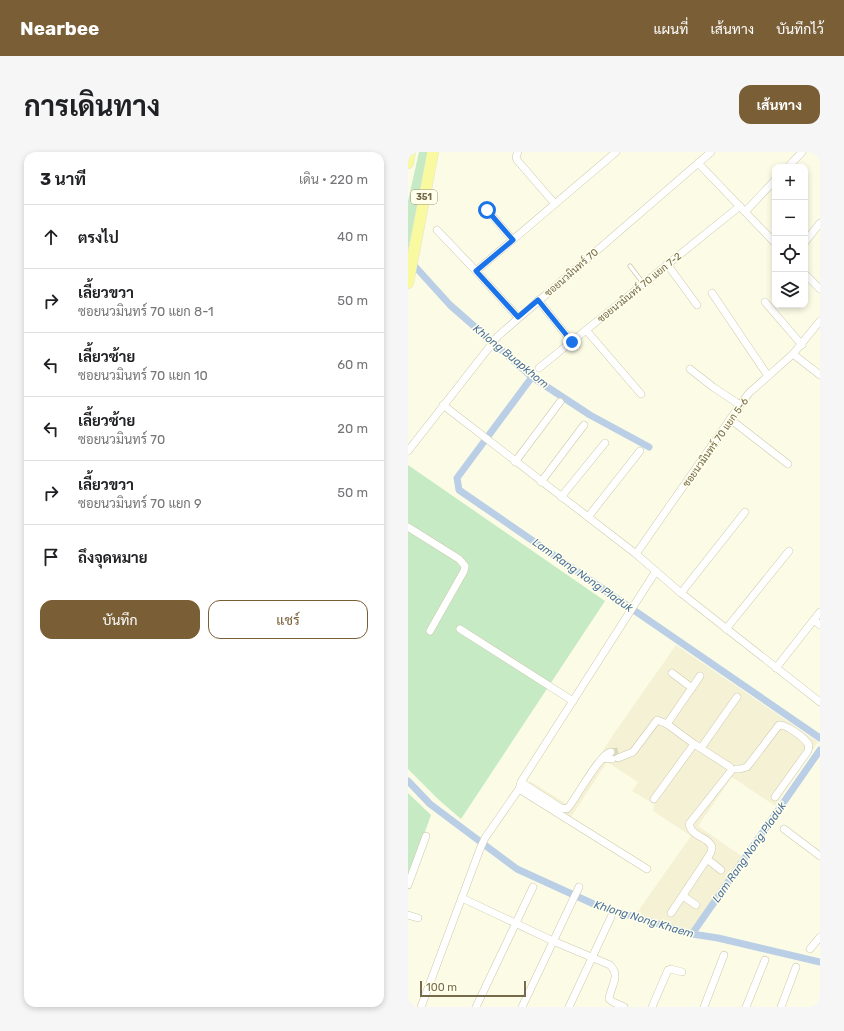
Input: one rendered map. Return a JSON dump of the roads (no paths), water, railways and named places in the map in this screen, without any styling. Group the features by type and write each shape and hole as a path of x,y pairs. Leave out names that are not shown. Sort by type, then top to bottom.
{"main road":[{"path":"408,163 410,152"},
{"name":"351","path":"408,282 433,152"}],"street":[{"path":"518,152 516,157 517,160 555,204"},
{"path":"476,271 616,152"},
{"name":"ซอยนวมินทร์ 70","path":"408,451 498,336 518,317 711,152"},
{"path":"791,164 802,152"},
{"path":"698,163 772,240"},
{"name":"ซอยนวมินทร์ 70 แยก 7-2","path":"539,368 667,264 742,209 772,183"},
{"path":"487,210 513,240"},
{"path":"808,238 820,223"},
{"path":"437,230 518,317"},
{"path":"667,264 698,305"},
{"path":"808,277 820,289"},
{"path":"712,293 768,376"},
{"path":"538,300 572,342"},
{"path":"765,302 802,345"},
{"name":"ซอยนวมินทร์ 70 แยก 5-6","path":"636,554 749,393 802,345 820,321"},
{"path":"586,330 641,394"},
{"path":"793,354 820,375"},
{"path":"690,369 740,405"},
{"path":"516,462 560,402"},
{"path":"443,405 636,554 726,629 820,702"},
{"path":"730,419 788,464"},
{"path":"541,482 584,425"},
{"path":"561,497 605,443"},
{"path":"588,517 640,451"},
{"path":"682,593 745,512"},
{"path":"408,527 460,559 464,566 464,571 430,632"},
{"path":"726,629 789,552"},
{"path":"421,1007 485,838 656,571"},
{"path":"776,668 820,612"},
{"path":"814,620 820,625"},
{"path":"460,629 573,701"},
{"path":"672,673 692,688"},
{"path":"667,724 700,676"},
{"path":"701,748 737,697"},
{"path":"520,785 561,808 567,809 602,758 615,755 625,755 633,752 657,720 667,724 732,769 740,769 747,767 779,725 785,726 806,740 809,745 808,751 775,797"},
{"path":"654,799 694,744"},
{"path":"670,913 683,896 711,852 711,843 694,835 689,824 732,769"},
{"path":"520,785 647,869"},
{"path":"784,829 820,856"},
{"path":"408,885 426,836"},
{"path":"707,860 721,870"},
{"path":"476,1007 533,886"},
{"path":"522,1007 578,889"},
{"path":"683,896 696,905"},
{"path":"462,898 553,941 610,965 616,975 609,999 624,1007"},
{"path":"408,915 418,918"},
{"path":"569,1007 611,917"},
{"path":"810,949 820,937"},
{"path":"704,1007 724,955"},
{"path":"746,1007 765,960"},
{"path":"781,1007 796,968"},
{"path":"652,1007 668,970 670,969 682,972"}],"lane":[{"path":"630,266 643,283"}],"waterway":[{"name":"Khlong Buapkhom","path":"411,262 450,305 532,377 590,415 649,447"},
{"name":"Lam Rang Nong Pladuk","path":"532,377 457,478 459,490 820,738"},
{"name":"Lam Rang Nong Pladuk","path":"692,934 820,750"},
{"name":"Khlong Nong Khaem","path":"408,781 430,804 517,869 598,906 692,934 718,938 820,962"}],"tunnel":[{"path":"611,752 618,751"}]}
